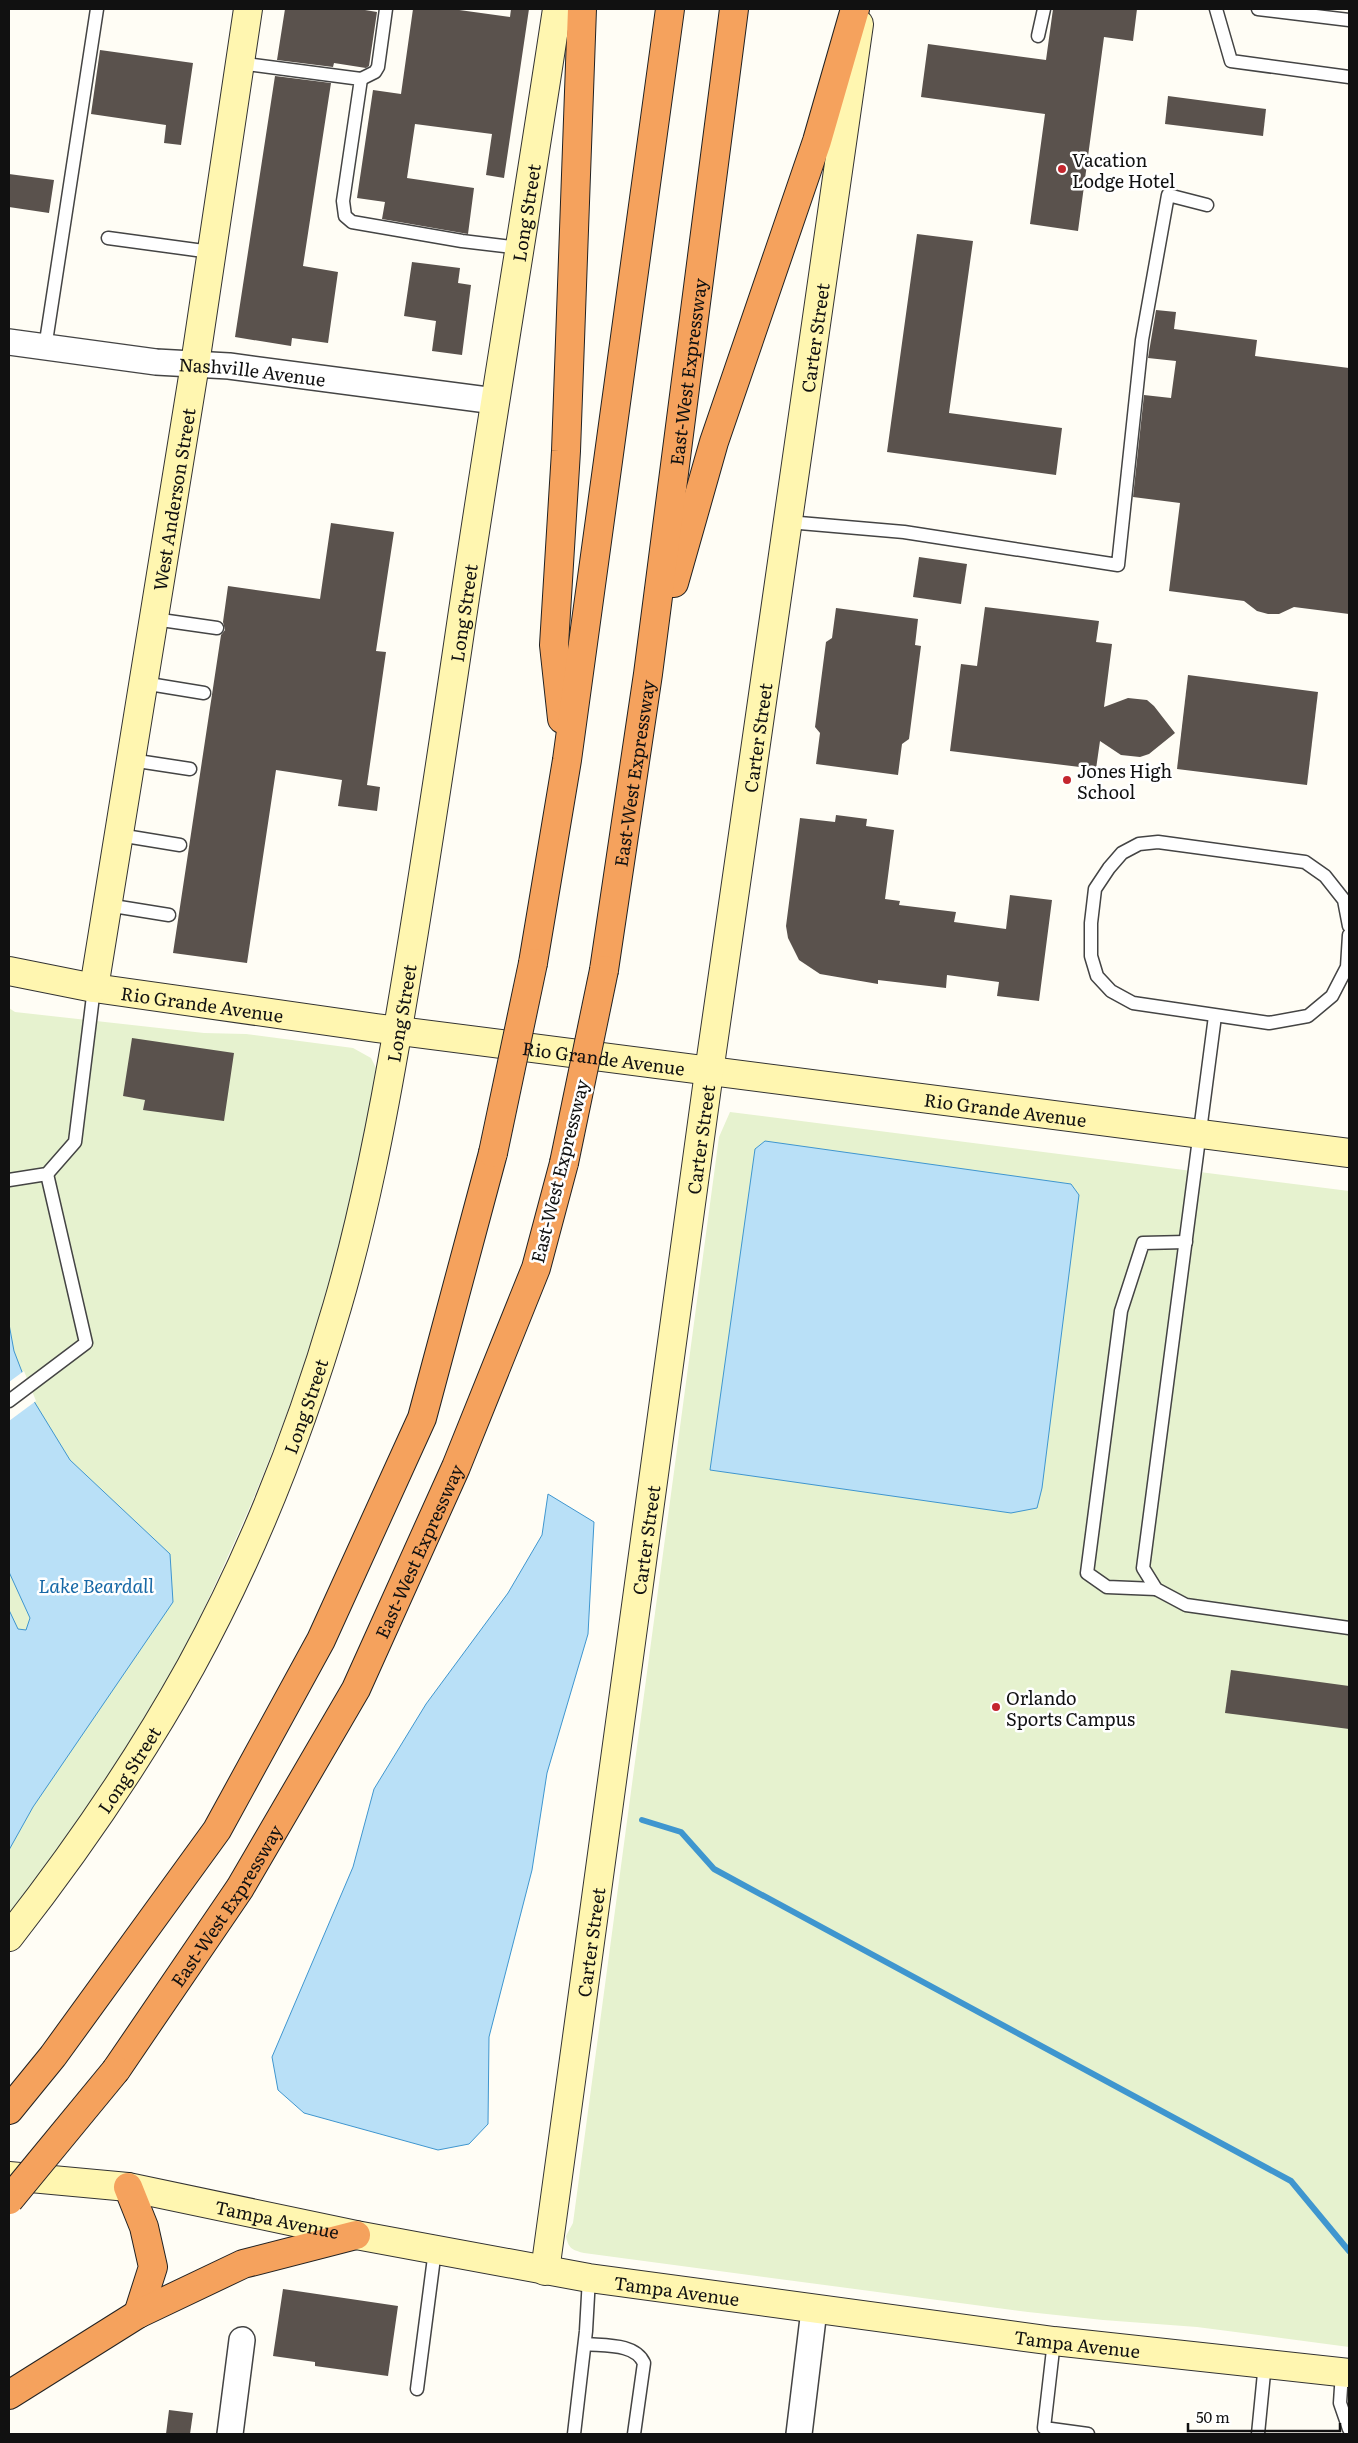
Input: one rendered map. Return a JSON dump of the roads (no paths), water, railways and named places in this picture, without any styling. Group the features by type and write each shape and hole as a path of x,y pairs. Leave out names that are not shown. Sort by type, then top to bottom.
{"highway":[{"path":"566,760 554,645 566,441 582,9"},
{"path":"9,2110 54,2056 217,1830 321,1640 422,1418 493,1152 533,963 566,760 670,9"},
{"name":"East-West Expressway","path":"9,2200 116,2070 240,1888 356,1688 456,1467 536,1268 564,1162 604,970 648,674 734,9"},
{"path":"648,674 714,442 817,141 855,9"},
{"path":"128,2187 144,2227 152,2267 138,2314"},
{"path":"9,2395 138,2314 243,2264 356,2235"}],"street":[{"name":"West Anderson Street","path":"94,988 195,364 248,9"},
{"name":"Long Street","path":"9,1937 38,1900 143,1748 192,1664 250,1546 303,1414 338,1306 379,1140 423,882 495,401 557,9"},
{"name":"Carter Street","path":"545,2271 709,1072 862,9"},
{"name":"Nashville Avenue","path":"9,342 156,362 229,366 495,401"},
{"name":"Rio Grande Avenue","path":"9,972 94,988 398,1030 709,1072 1349,1153"},
{"name":"Tampa Avenue","path":"9,2176 128,2187 356,2235 590,2278 814,2310 1054,2341 1346,2372"},
{"path":"799,2434 814,2310"},
{"path":"230,2434 242,2340"}],"lane":[{"path":"45,348 96,9"},
{"path":"240,63 362,79 375,72 378,67 386,9"},
{"path":"1038,36 1044,9"},
{"path":"1216,9 1231,61 1349,77"},
{"path":"1258,9 1349,20"},
{"path":"362,79 343,201 345,216 352,222 364,225 520,248"},
{"path":"788,522 904,532 1118,565 1142,340 1168,195 1207,205"},
{"path":"108,238 211,252"},
{"path":"154,619 216,628"},
{"path":"143,683 204,693"},
{"path":"131,760 190,769"},
{"path":"119,836 180,845"},
{"path":"1349,926 1344,900 1325,876 1305,862 1158,842 1139,844 1122,854 1109,868 1095,889 1091,923 1092,956 1096,976 1111,991 1134,1003 1269,1023 1308,1016 1332,996 1347,967 1349,935"},
{"path":"107,905 169,915"},
{"path":"9,1180 47,1174 75,1142 94,988"},
{"path":"1156,1589 1143,1568 1215,1016"},
{"path":"9,1402 86,1343 47,1174"},
{"path":"1186,1242 1143,1243 1121,1311 1087,1573 1107,1587 1156,1589 1186,1605 1349,1628"},
{"path":"417,2389 435,2250"},
{"path":"574,2434 585,2344 590,2278"},
{"path":"1054,2341 1043,2431 1088,2434"},
{"path":"585,2344 632,2350 640,2355 644,2363 634,2434"},
{"path":"1258,2434 1265,2363"},
{"path":"1346,2372 1340,2403 1349,2429"}],"water":[{"path":"765,1141 1071,1184 1079,1195 1042,1488 1037,1508 1011,1513 710,1470 755,1149"},
{"name":"Lake Beardall","path":"9,1324 14,1351 32,1398 70,1460 170,1554 173,1602 33,1807 9,1850 9,1610 18,1629 26,1630 30,1618 9,1572"},
{"path":"548,1494 594,1522 588,1634 547,1773 532,1870 489,2037 488,2124 469,2144 438,2150 304,2113 278,2090 272,2057 353,1867 374,1789 426,1704 508,1593 542,1535"}],"waterway":[{"path":"642,1820 681,1832 714,1869 1291,2181 1349,2251"}],"place":[{"name":"Vacation Lodge Hotel","path":"1062,169"},
{"name":"Jones High School","path":"1067,780"},
{"name":"Orlando Sports Campus","path":"996,1707"}]}
